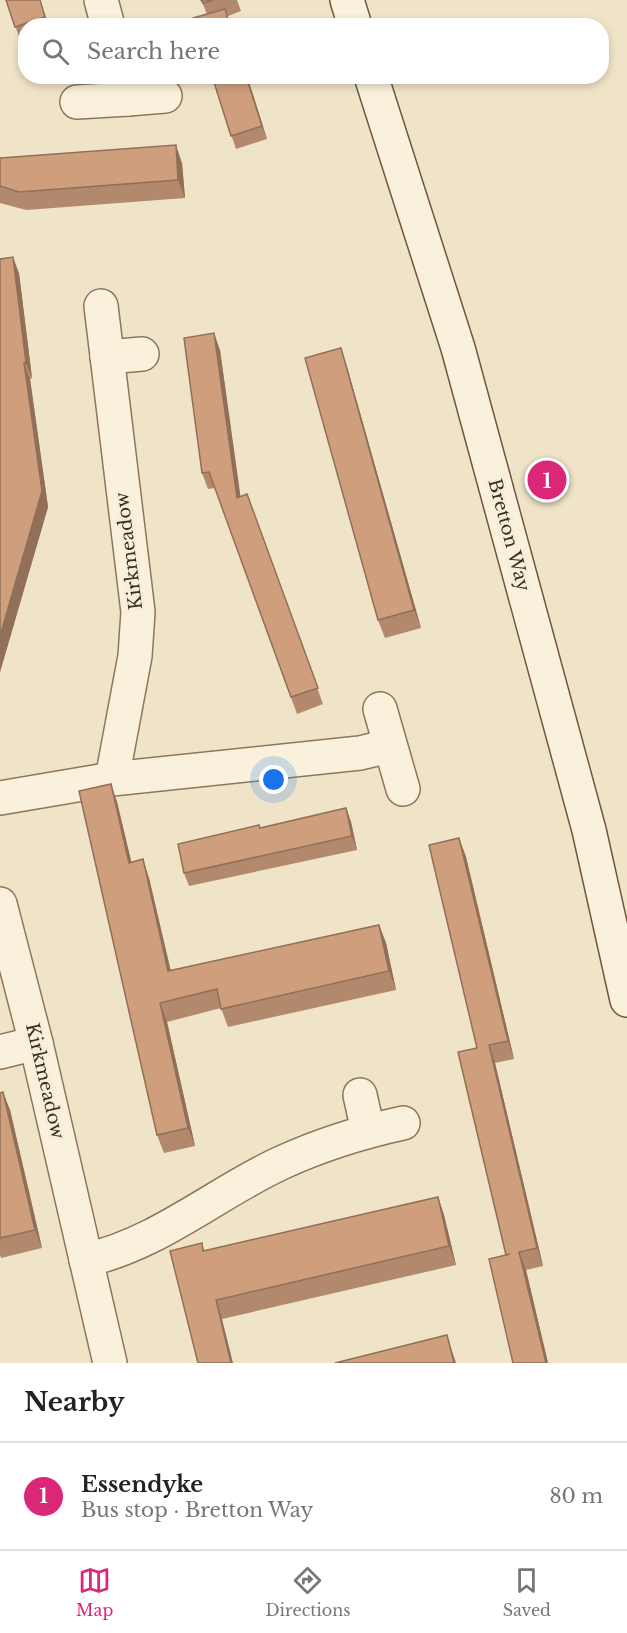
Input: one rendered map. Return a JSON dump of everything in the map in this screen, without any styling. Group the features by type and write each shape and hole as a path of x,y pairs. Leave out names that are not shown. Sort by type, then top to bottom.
{"street":[{"path":"101,0 106,18"},
{"path":"347,0 353,18"},
{"name":"Bretton Way","path":"374,84 458,348 589,830 627,1000"},
{"path":"77,102 125,88 165,96"},
{"name":"Kirkmeadow","path":"101,306 138,612 135,656 112,779"},
{"path":"107,357 142,354"},
{"path":"380,709 403,789"},
{"path":"0,798 112,779 360,753 389,746"},
{"name":"Kirkmeadow","path":"0,904 36,1043 110,1363"},
{"path":"0,1052 36,1043"},
{"path":"360,1095 368,1131"},
{"path":"86,1260 137,1243 281,1163 368,1131 403,1124"}],"building":[{"path":"6,0 40,0 45,17 18,18 18,26 15,27"},
{"path":"225,9 228,18 193,18"},
{"path":"215,84 249,84 262,126 231,136"},
{"path":"176,145 178,180 19,192 0,186 0,158"},
{"path":"13,257 26,363 24,363 42,491 0,636 0,259"},
{"path":"214,333 237,498 247,494 318,688 291,697 209,472 202,473 184,338"},
{"path":"341,348 414,610 378,620 305,358"},
{"path":"111,784 129,863 143,859 168,971 379,925 389,971 221,1009 217,989 160,1003 188,1128 157,1135 79,791"},
{"path":"346,808 352,836 184,873 178,844"},
{"path":"459,838 508,1041 489,1045 537,1248 519,1252 546,1363 513,1363 489,1259 506,1255 458,1052 477,1048 429,845"},
{"path":"3,1092 35,1230 0,1238 0,1093"},
{"path":"438,1197 449,1246 216,1300 231,1363 198,1363 170,1251 202,1243 203,1251"},
{"path":"447,1335 454,1363 335,1363"}],"place":[{"name":"Essendyke","path":"547,480"}]}
